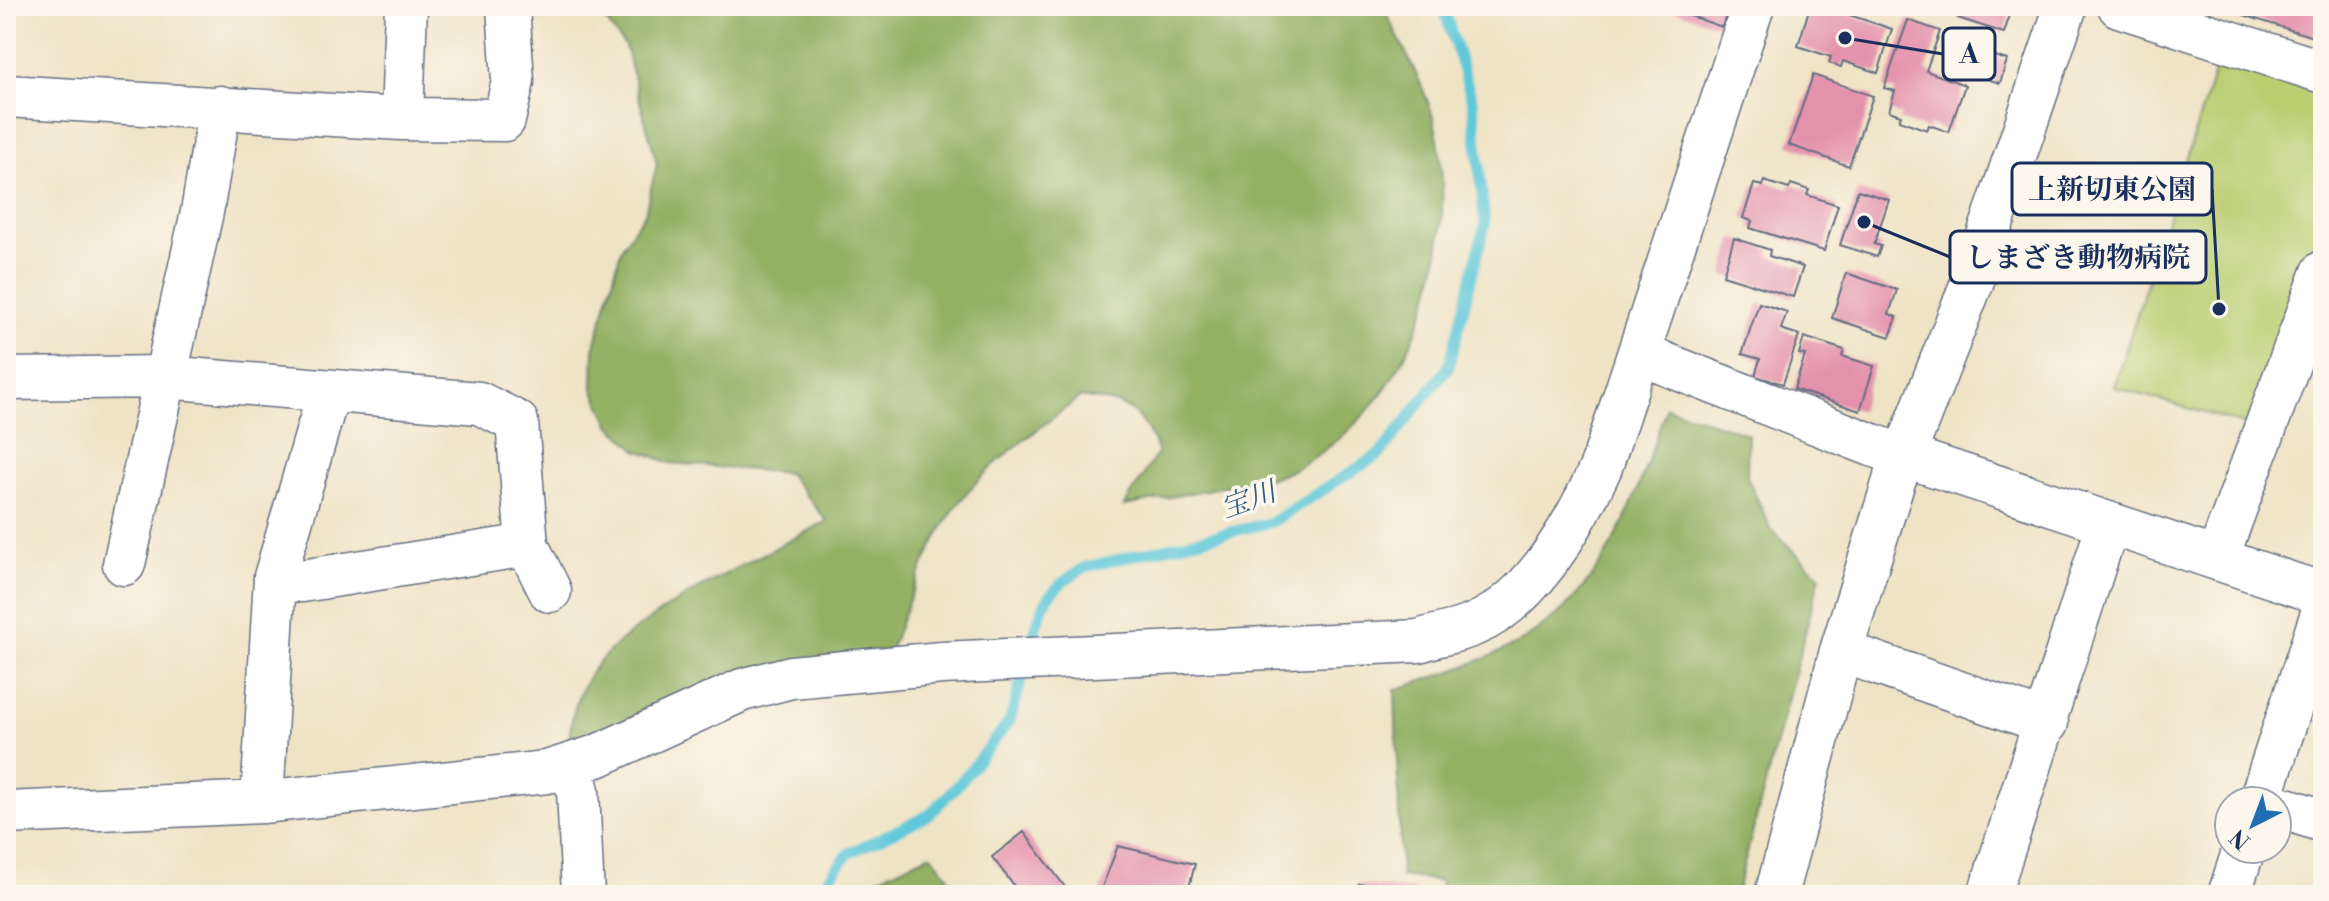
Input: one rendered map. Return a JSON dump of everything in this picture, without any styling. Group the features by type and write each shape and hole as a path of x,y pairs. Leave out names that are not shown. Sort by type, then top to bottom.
{"street":[{"path":"402,119 406,6"},
{"path":"6,96 402,119 504,120 513,81 508,6"},
{"path":"6,813 262,802 572,766 742,690 791,677 958,662 1419,641 1475,624 1517,595 1557,549 1576,522 1601,467 1753,6"},
{"path":"1776,895 1841,651 1904,455 1973,280 2066,6"},
{"path":"2119,6 2323,72"},
{"path":"124,564 202,212 220,107"},
{"path":"2217,559 2323,272"},
{"path":"1640,354 1904,455 2323,594"},
{"path":"6,379 165,377 479,403 517,422 527,545 550,591"},
{"path":"262,802 275,577 329,391"},
{"path":"1989,895 2047,723 2108,524"},
{"path":"275,577 302,581 527,545"},
{"path":"2266,785 2323,610"},
{"path":"1841,651 2047,723"},
{"path":"572,766 578,791 583,895"},
{"path":"2293,811 2323,821"},
{"path":"2229,895 2239,865"}],"green space":[{"path":"594,6 1383,6 1428,101 1437,134 1442,184 1441,234 1432,284 1416,331 1394,375 1364,414 1328,448 1284,474 1267,479 1124,506 1158,452 1145,425 1130,410 1110,402 1080,397 995,464 953,511 924,563 888,656 568,746 582,688 611,650 637,628 700,588 827,521 788,473 670,463 637,450 611,426 593,389 594,349 622,247 645,213 657,164 625,46"},
{"path":"2221,50 2323,86 2323,232 2264,430 2114,387"},
{"path":"1666,407 1748,434 1747,477 1771,529 1820,576 1736,895 1440,895 1441,881 1401,876 1395,690 1511,647 1555,617 1579,593 1617,536 1644,472"},
{"path":"931,854 963,895 847,895 851,890"}],"building":[{"path":"1662,6 1729,6 1722,27"},
{"path":"1810,6 1822,6 1892,29 1878,73 1843,61 1841,67 1829,63 1831,57 1798,46"},
{"path":"1962,6 2013,6 2004,33 1958,18"},
{"path":"2232,6 2322,6 2313,37 2231,11"},
{"path":"1908,20 1940,31 1926,71 1965,85 1949,132 1929,125 1927,130 1899,120 1901,115 1889,111 1895,91 1884,88"},
{"path":"1985,53 2007,60 2000,83 1977,76"},
{"path":"1813,75 1873,96 1849,166 1789,145"},
{"path":"1764,181 1789,189 1791,184 1809,190 1807,195 1838,205 1824,251 1750,228 1752,221 1743,218 1754,184 1763,186"},
{"path":"1858,190 1889,200 1874,244 1881,246 1877,257 1840,245"},
{"path":"1734,238 1770,250 1769,256 1803,267 1793,297 1723,275"},
{"path":"1846,273 1897,290 1889,314 1897,317 1890,337 1832,318"},
{"path":"1759,303 1787,312 1781,329 1799,335 1783,384 1755,376 1760,359 1742,354"},
{"path":"1804,337 1844,350 1842,356 1874,366 1860,411 1794,389 1805,355 1799,354"},
{"path":"1024,832 1071,895 1021,895 992,857"},
{"path":"1118,846 1195,864 1187,895 1099,895"},
{"path":"1359,884 1428,892 1427,895 1358,895"}],"waterway":[{"name":"宝川","path":"1030,650 1047,601 1072,575 1086,567 1272,522 1380,454 1449,366 1485,225 1473,103 1443,6"},
{"name":"宝川","path":"815,895 849,853 929,815 957,786 1010,721 1025,667"}],"place":[{"name":"A","path":"1845,38"},
{"name":"しまざき動物病院","path":"1864,222"},
{"name":"上新切東公園","path":"2219,309"}]}
